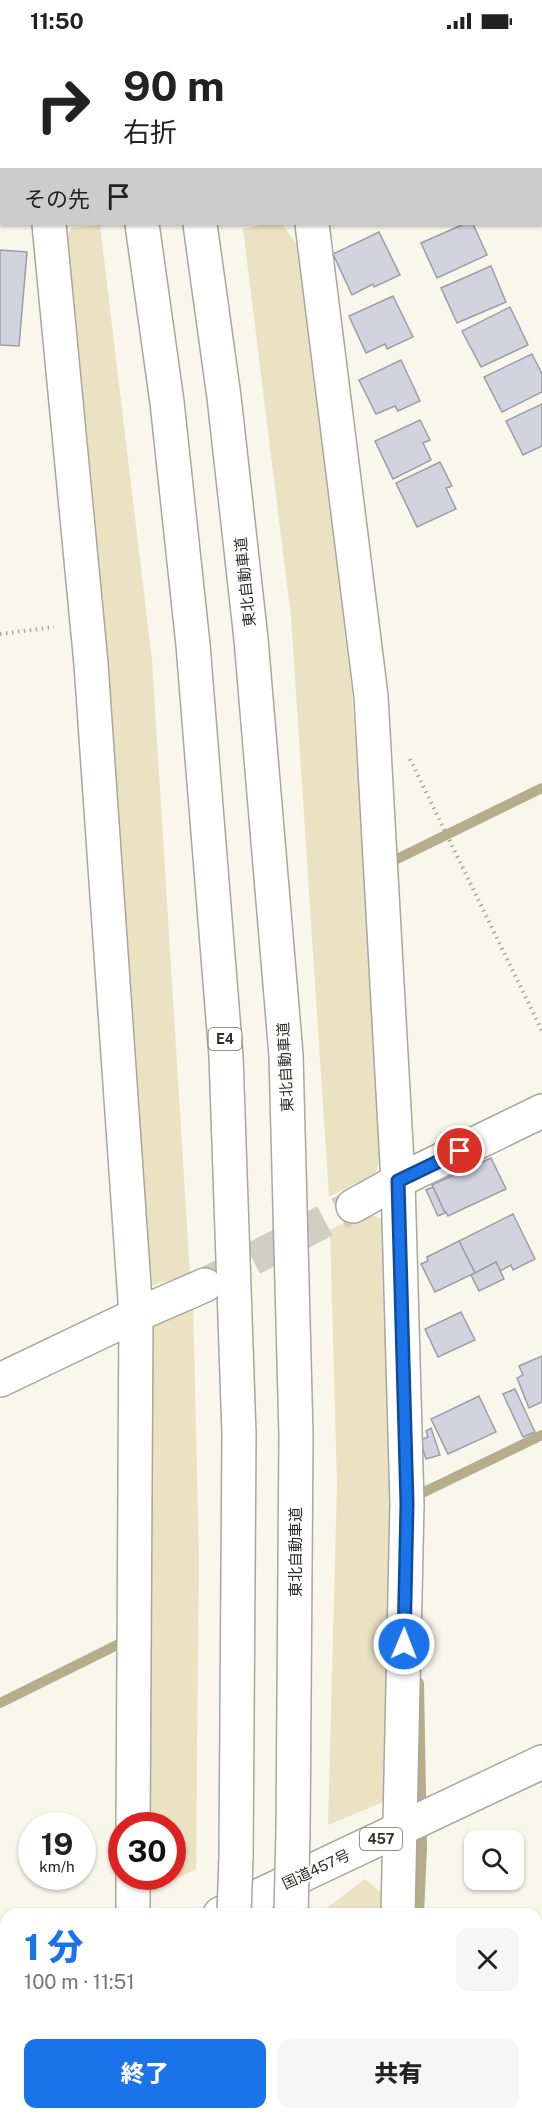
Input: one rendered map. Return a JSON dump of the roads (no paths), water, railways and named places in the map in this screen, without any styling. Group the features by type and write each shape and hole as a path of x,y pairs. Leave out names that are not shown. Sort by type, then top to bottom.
{"main road":[{"path":"49,225 87,622 136,1315 133,1812"},
{"name":"E4","path":"142,225 167,402 193,645 226,1056 239,1434 234,1908"},
{"name":"東北自動車道","path":"200,225 224,397 252,639 286,1055 296,1435 291,1908"},
{"path":"312,225 371,696 398,1181 407,1504 398,1908"},
{"path":"353,1206 398,1181 542,1111"},
{"path":"0,1380 205,1285"},
{"name":"国道457号","path":"233,1908 542,1762"},
{"path":"133,1890 133,1908"}],"waterway":[{"path":"395,860 542,788"},
{"path":"418,1503 418,1495 542,1435"},
{"path":"0,1703 119,1644"},
{"path":"419,1683 422,1848 419,1908"}],"tunnel":[{"path":"209,1282 353,1206"}]}
